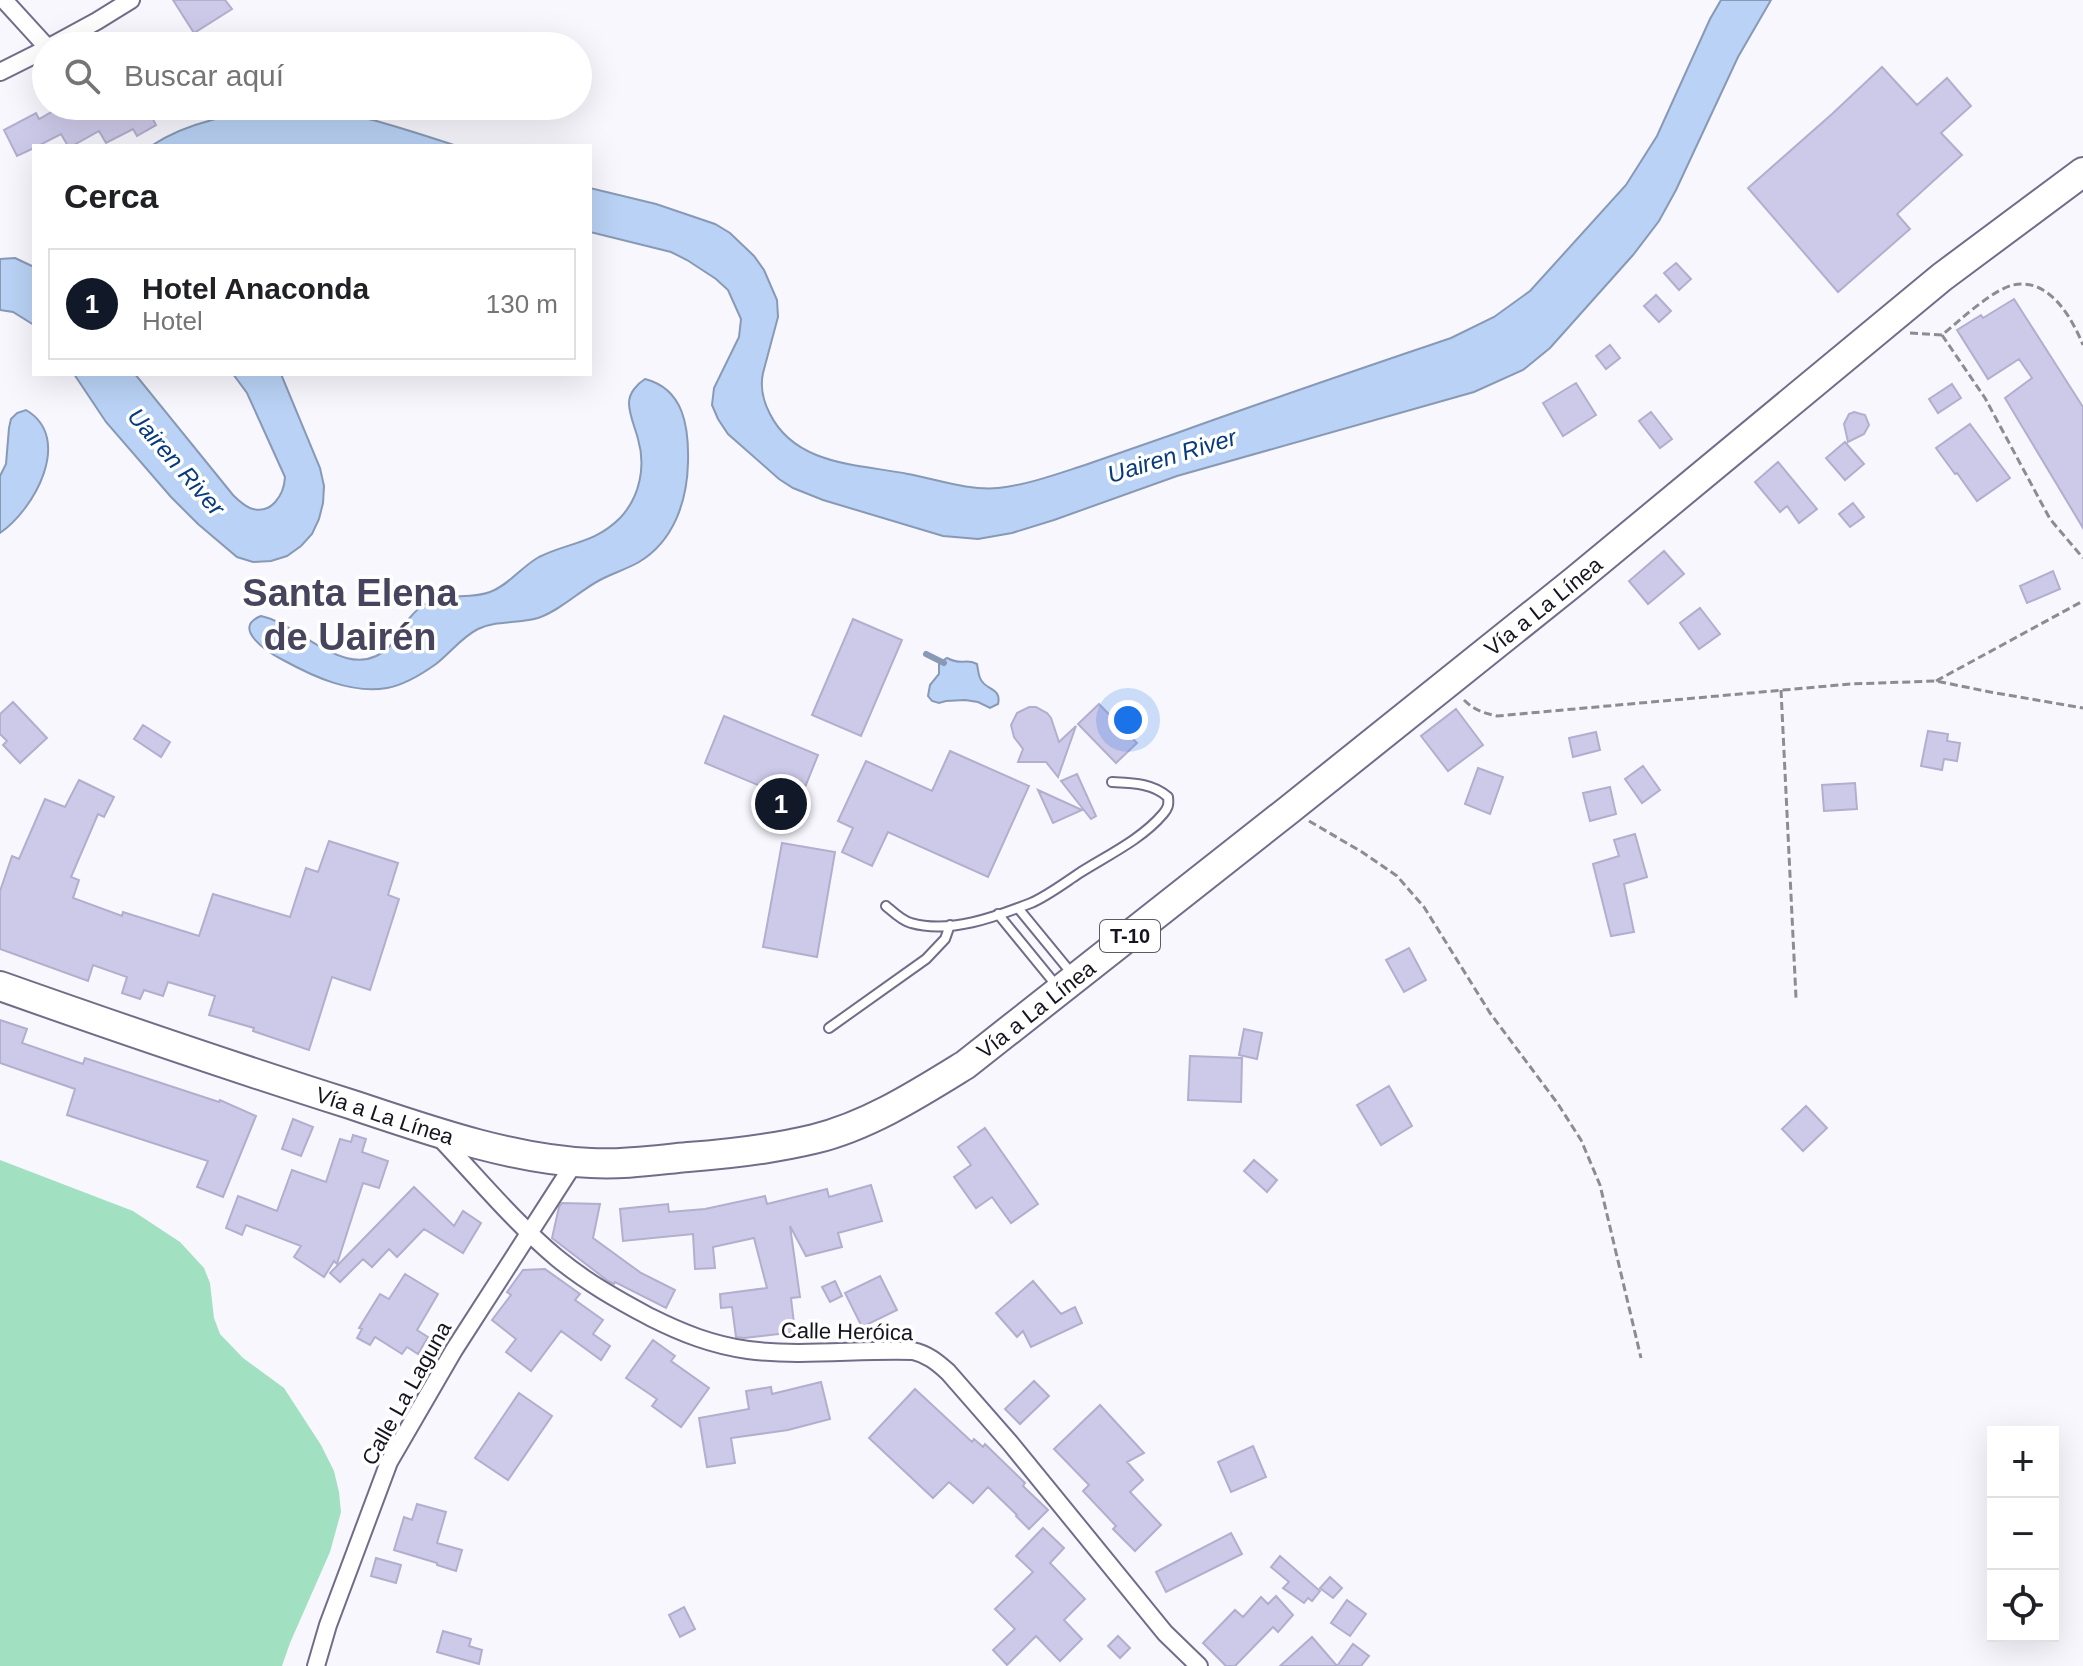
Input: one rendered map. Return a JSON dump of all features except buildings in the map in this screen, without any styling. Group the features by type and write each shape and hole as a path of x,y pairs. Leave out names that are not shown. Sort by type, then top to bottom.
{"highway":[{"name":"Vía a La Línea","path":"0,986 198,1056 431,1130 500,1148 575,1162 641,1162 753,1152 816,1139 860,1123 909,1099 965,1065 1068,985 1694,484 1942,277 2083,172"}],"street":[{"path":"4,0 34,32"},
{"path":"76,32 131,0"},
{"path":"0,72 32,55"},
{"name":"Calle Heróica","path":"431,1130 529,1233 557,1258 609,1295 667,1326 721,1346 784,1353 913,1351 936,1361 1011,1444 1165,1633 1199,1666"},
{"name":"Calle La Laguna","path":"316,1666 328,1625 389,1462 429,1390 575,1162"}],"lane":[{"path":"886,906 904,920 930,926 976,921 1036,901 1134,838 1167,810 1168,797 1157,789 1112,782"},
{"path":"1018,908 1068,985"},
{"path":"998,914 1068,985"},
{"path":"829,1028 926,959 945,939 950,925"}],"path":[{"path":"2083,345 2066,311 2052,297 2027,285 2013,285 1998,292 1942,335 1985,398 2050,519 2083,558"},
{"path":"1936,681 2083,601"},
{"path":"1452,680 1471,707 1497,716 1850,684 1936,681 2083,708"},
{"path":"1781,690 1796,998"},
{"path":"1290,809 1397,876 1424,907 1490,1013 1558,1104 1581,1140 1600,1185 1641,1358"}],"green space":[{"path":"0,1160 133,1211 180,1242 204,1268 220,1334 243,1358 284,1388 321,1445 334,1471 341,1512 330,1552 282,1666 0,1666"}],"water":[{"name":"Uairen River","path":"1721,0 1771,0 1738,57 1659,221 1633,255 1550,348 1523,370 1474,392 1177,476 1012,533 978,539 943,536 823,500 779,479 728,434 712,405 714,388 739,337 741,319 728,290 716,279 671,252 592,232 592,188 656,204 715,224 730,233 754,256 777,300 778,317 763,373 763,394 770,414 781,431 796,444 830,460 964,486 998,488 1020,484 1085,465 1451,338 1494,317 1530,291 1626,185 1657,136"},
{"path":"213,120 372,120 451,144 154,144"},
{"path":"15,258 32,266 32,324 13,312 0,310 0,259"},
{"name":"Uairen River","path":"75,376 137,376 233,495 250,508 264,509 279,497 285,477 247,393 234,376 282,376 320,468 324,486 319,519 312,534 287,556 271,561 253,562 237,557 171,497 106,422"},
{"path":"645,379 668,391 682,411 688,463 685,492 676,519 661,543 639,562 600,580 546,615 478,629 425,672 387,688 360,689 320,678 269,652 255,640 249,627 261,616 342,657 358,660 375,657 390,646 420,608 432,600 490,592 539,557 591,538 610,527 627,510 640,481 640,449 629,403 634,389"},
{"path":"26,410 40,422 47,438 48,455 36,491 13,522 0,533 0,476 6,464 9,428 11,419"},
{"path":"947,658 977,664 982,682 998,695 998,704 990,708 965,700 932,701 928,696 930,685 939,674 939,663"}],"waterway":[{"path":"926,654 944,663"}],"place":[{"name":"Hotel Anaconda","path":"781,804"}],"district":[{"name":"Santa Elena de Uairén","path":"350,615"}]}
